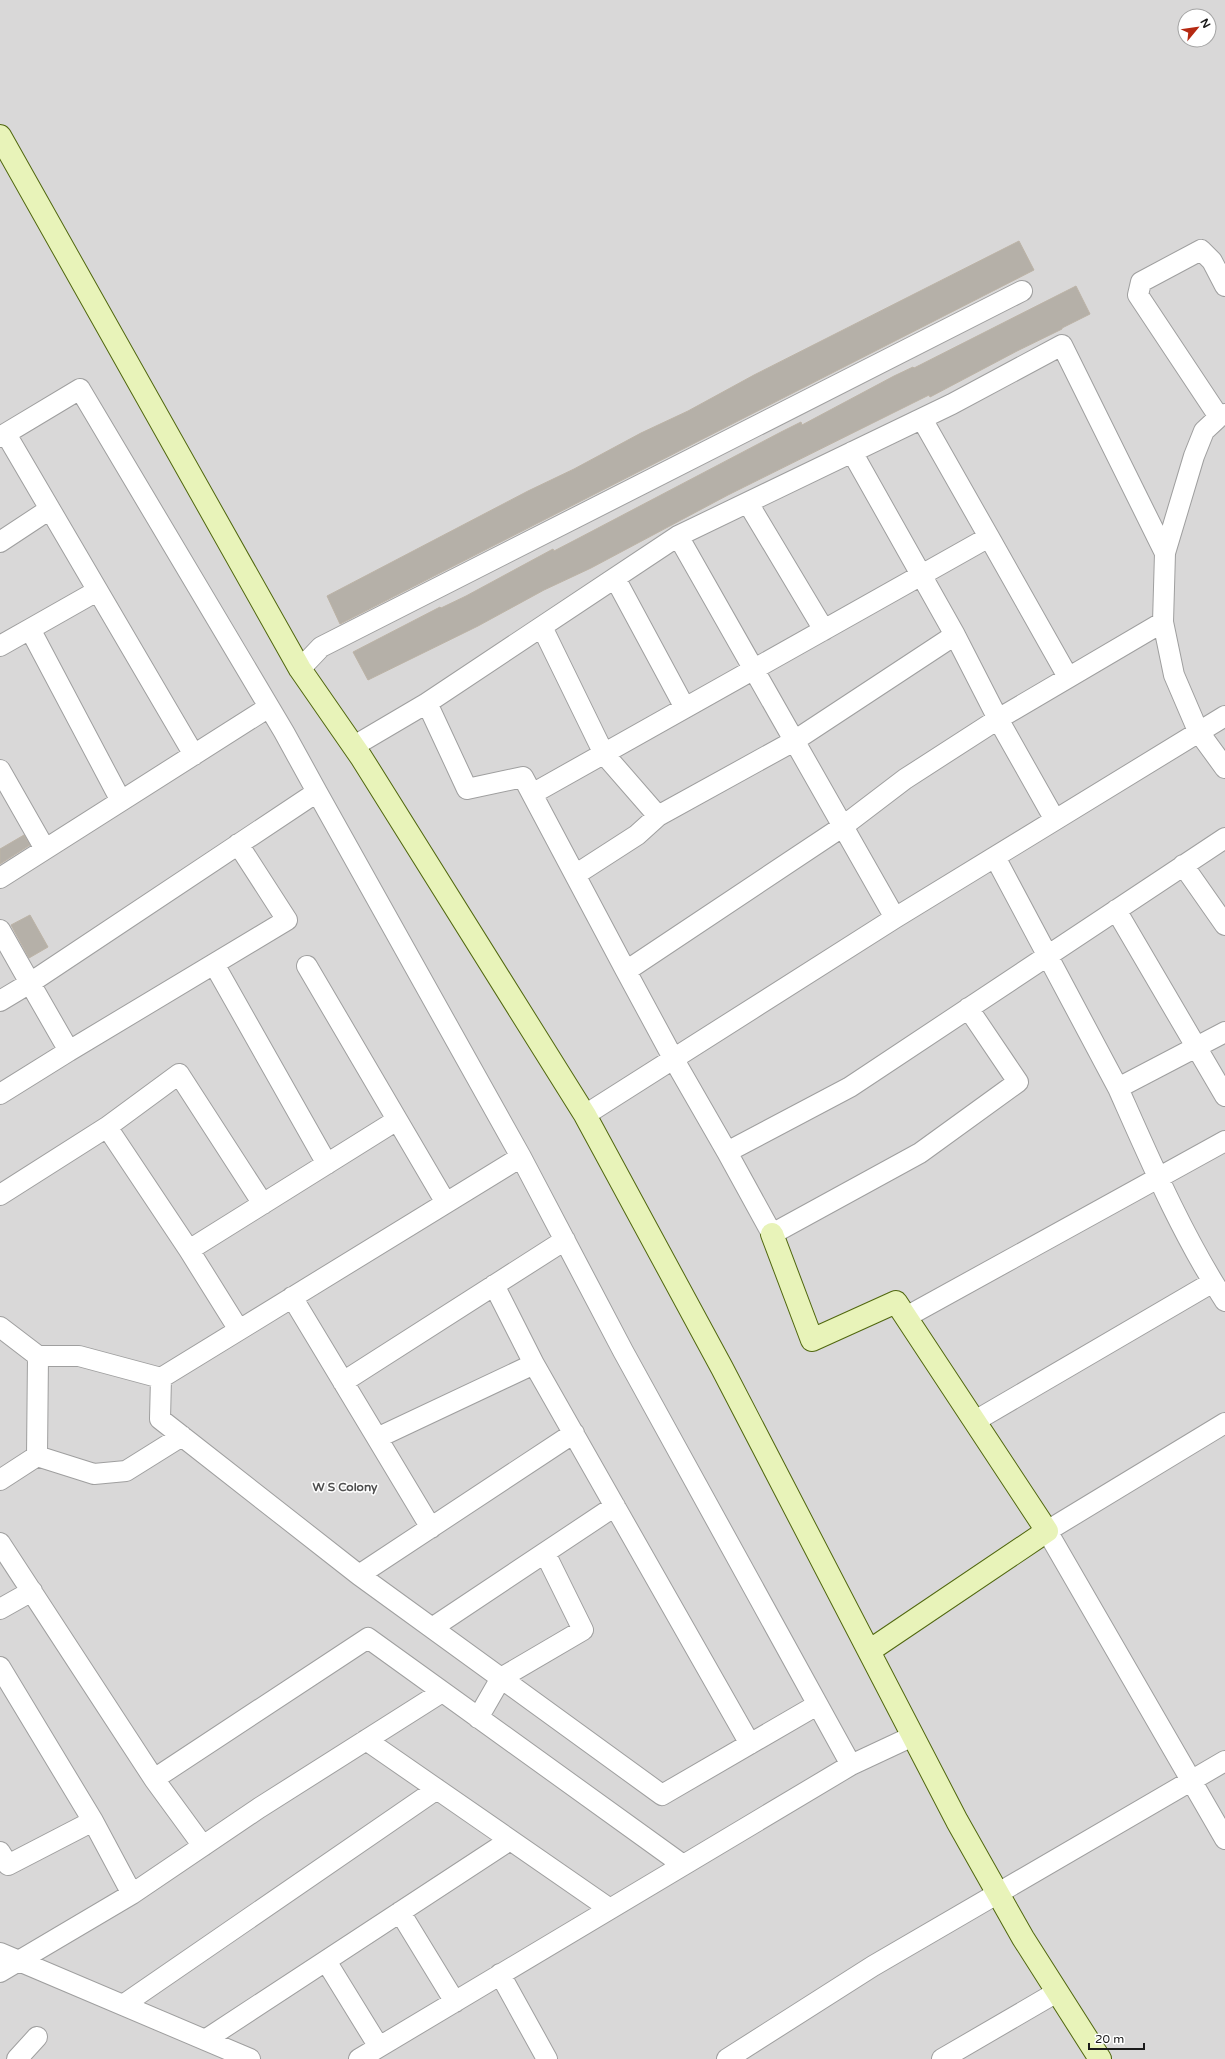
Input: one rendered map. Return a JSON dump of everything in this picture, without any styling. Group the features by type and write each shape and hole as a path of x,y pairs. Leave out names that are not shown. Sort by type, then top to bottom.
{"main road":[{"path":"0,136 300,669 354,746 585,1115 722,1368 957,1821 1057,1992 1100,2059"},
{"path":"772,1234 812,1340 896,1302 1047,1531 869,1651"}],"street":[{"path":"1225,286 1212,261 1201,250 1142,282 1138,295 1222,416 1204,431 1194,456 1165,553 1163,622 1174,675 1198,731 1225,768"},
{"path":"300,669 321,646 1022,291"},
{"path":"354,746 427,703 678,536 922,419 1062,345 1165,553"},
{"path":"194,755 50,510 3,436 80,389 269,707 317,792 521,1157 627,1358 851,1765"},
{"path":"922,419 1068,677"},
{"path":"852,452 955,635 998,719 1055,820"},
{"path":"748,503 824,630"},
{"path":"0,542 50,510"},
{"path":"678,536 842,827 896,918"},
{"path":"532,794 989,537"},
{"path":"615,578 685,708"},
{"path":"0,646 98,591"},
{"path":"626,971 842,827 905,779 998,719 1163,622"},
{"path":"542,627 604,754 658,816"},
{"path":"30,629 121,800"},
{"path":"575,875 638,835 658,816 794,741 955,635"},
{"path":"427,703 467,789 523,777 673,1058 772,1234 920,1153 1018,1082 968,1008"},
{"path":"0,878 269,707"},
{"path":"585,1115 896,918 1198,731 1225,716"},
{"path":"0,770 45,850"},
{"path":"0,1001 30,983 317,792"},
{"path":"727,1152 850,1087 1225,838"},
{"path":"0,1094 287,920 238,844"},
{"path":"995,857 1049,955 1118,1088 1158,1177 1213,1282 1225,1301"},
{"path":"1183,865 1225,925"},
{"path":"1116,910 1225,1096"},
{"path":"0,930 69,1051"},
{"path":"214,964 327,1164"},
{"path":"307,966 446,1203"},
{"path":"1118,1088 1225,1032"},
{"path":"0,1195 107,1126 179,1074 263,1204"},
{"path":"189,1250 397,1120"},
{"path":"107,1126 189,1250 239,1330"},
{"path":"906,1317 1225,1141"},
{"path":"0,1327 38,1356 79,1356 161,1378 521,1157"},
{"path":"343,1382 565,1240"},
{"path":"975,1421 1213,1282"},
{"path":"494,1285 534,1364 750,1744"},
{"path":"292,1297 431,1528"},
{"path":"37,1456 38,1356"},
{"path":"377,1438 534,1364"},
{"path":"155,1452 160,1419 161,1378"},
{"path":"160,1419 359,1575 662,1795 817,1705"},
{"path":"1225,1423 1047,1531 1225,1839"},
{"path":"359,1575 574,1433"},
{"path":"37,1456 94,1474 126,1471 182,1436"},
{"path":"0,1480 37,1456"},
{"path":"432,1628 615,1506"},
{"path":"0,1543 154,1779 203,1846"},
{"path":"478,1718 501,1678 582,1630 545,1553"},
{"path":"0,1609 32,1591"},
{"path":"154,1779 368,1638 683,1865"},
{"path":"0,1667 93,1821 132,1894"},
{"path":"0,1972 132,1894 259,1808 442,1692"},
{"path":"359,2059 851,1765 913,1736"},
{"path":"366,1740 610,1909"},
{"path":"727,2059 873,1966 1225,1761"},
{"path":"123,2005 437,1789"},
{"path":"3,1862 93,1821"},
{"path":"205,2040 510,1840"},
{"path":"400,1912 455,2002"},
{"path":"0,1953 250,2059"},
{"path":"326,1961 379,2047"},
{"path":"500,1974 547,2059"},
{"path":"942,2059 1057,1992"},
{"path":"17,2059 37,2037"}],"shaded area":[{"path":"0,0 1225,0 1225,2059 0,2059"}],"building":[{"path":"1019,241 1034,270 340,624 327,596 641,433 688,411 754,375"},
{"path":"1076,286 1090,314 930,397 929,395 728,495 591,568 544,590 478,626 368,680 353,652 440,607 441,608 466,596 553,549 554,551 781,432 801,422 802,425 894,376 913,367 914,368"},
{"path":"24,835 30,845 0,864 0,849"},
{"path":"30,915 48,947 29,958 11,925"}],"district":[{"name":"W S Colony","path":"345,1487"}]}
